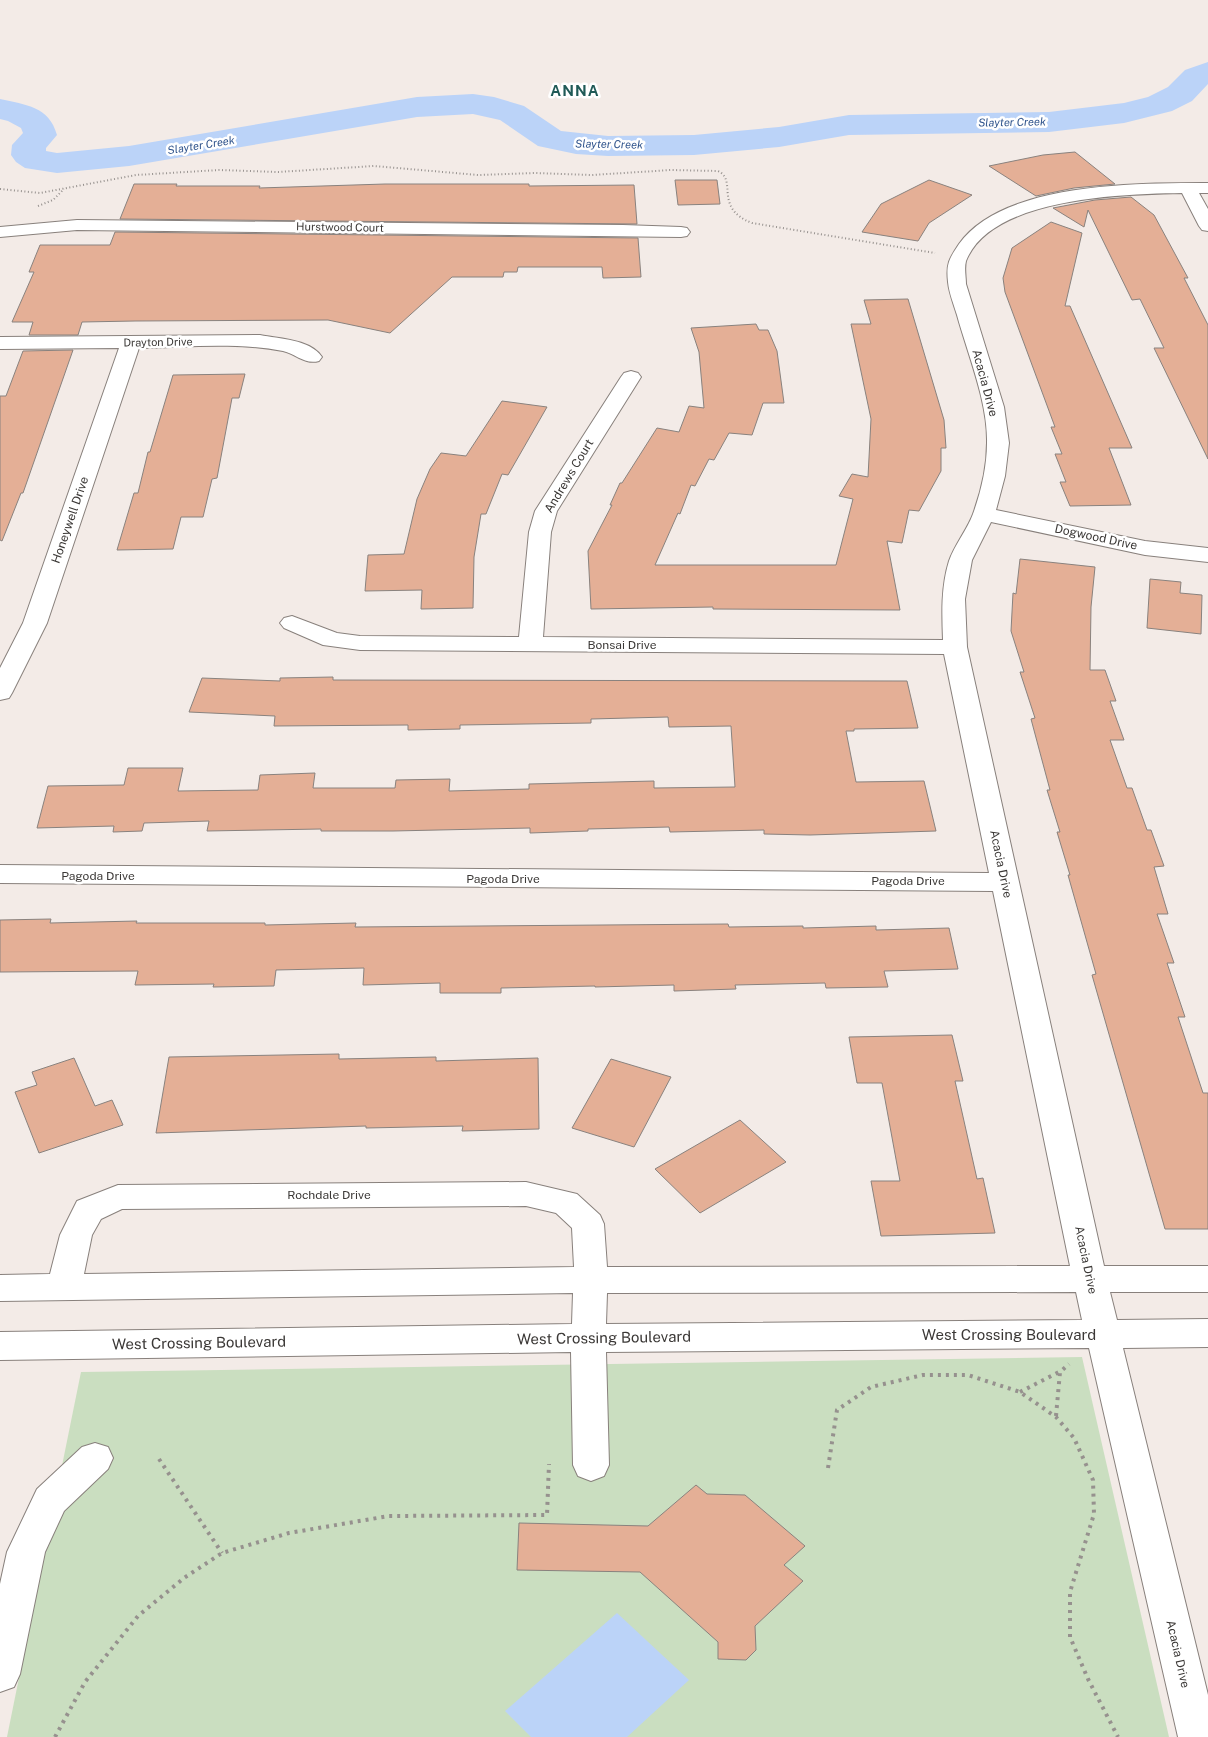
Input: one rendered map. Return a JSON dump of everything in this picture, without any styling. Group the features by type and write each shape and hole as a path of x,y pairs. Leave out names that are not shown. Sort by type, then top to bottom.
{"street":[{"path":"1198,188 1208,226"},
{"name":"Acacia Drive","path":"1198,188 1122,189 1064,196 1026,206 994,222 970,240 957,262 957,284 994,407 998,443 994,476 984,514 961,560 953,599 955,647 1090,1280 1198,1700 1198,1737"},
{"name":"Hurstwood Court","path":"0,232 77,225 680,232"},
{"name":"Drayton Drive","path":"0,344 260,341 297,348 312,357"},
{"name":"Honeywell Drive","path":"0,694 35,623 131,343"},
{"name":"Andrews Court","path":"530,644 540,532 546,511 631,377"},
{"name":"Dogwood Drive","path":"984,514 1145,548 1208,555"},
{"name":"Bonsai Drive","path":"292,623 332,640 360,643 955,647"},
{"name":"Pagoda Drive","path":"0,874 1005,882"},
{"name":"Rochdale Drive","path":"64,1287 76,1235 89,1210 118,1196 526,1194 566,1203 588,1224 591,1465"},
{"path":"0,1288 590,1280 1208,1279"},
{"name":"West Crossing Boulevard","path":"0,1346 588,1338 1208,1333"},
{"path":"0,1674 26,1552 50,1500 95,1458"}],"path":[{"path":"0,189 40,193 129,175 218,170 278,172 374,166 478,175 536,173 592,175 671,170 718,171 723,172 727,176 729,208 732,213 747,221 825,237 939,253"},
{"path":"1020,1392 1060,1372 1103,1335"},
{"path":"1056,1417 1060,1372"},
{"path":"828,1468 836,1410 870,1387 923,1375 968,1375 1020,1392 1056,1417 1074,1438 1093,1480 1094,1514 1070,1592 1070,1637 1088,1680 1118,1737"},
{"path":"159,1459 222,1553"},
{"path":"55,1737 85,1682 138,1616 184,1578 222,1553 289,1532 389,1516 547,1515 549,1464"}],"green space":[{"path":"1082,1357 1169,1737 7,1737 81,1372"}],"water":[{"path":"617,1613 689,1680 627,1737 531,1737 505,1711"}],"building":[{"path":"1075,152 1115,184 1074,188 1036,196 989,166 1043,155"},
{"path":"675,180 717,180 720,204 678,205"},
{"path":"929,180 972,195 929,223 918,241 862,232 881,204"},
{"path":"134,184 260,186 259,188 385,184 634,185 637,224 120,219"},
{"path":"1131,197 1154,215 1188,278 1184,278 1208,325 1208,459 1154,348 1164,348 1140,299 1132,300 1088,210 1084,227 1053,208 1095,200"},
{"path":"1051,222 1082,233 1065,306 1070,306 1132,448 1109,448 1131,505 1070,506 1060,482 1066,482 1055,454 1062,454 1051,427 1055,427 1005,292 1003,278 1012,248"},
{"path":"115,232 638,238 641,277 603,278 602,267 518,267 517,272 504,272 503,277 452,277 390,333 328,320 135,321 82,322 78,335 29,335 33,322 12,322 34,272 29,272 40,245 110,245"},
{"path":"908,299 944,420 946,448 941,448 941,471 919,511 909,510 902,543 887,541 900,610 713,609 713,607 591,609 588,551 612,505 610,505 620,483 622,483 657,428 679,432 689,406 704,408 699,352 691,328 756,324 759,330 768,330 777,351 784,403 763,403 752,435 729,433 714,460 709,459 695,486 691,485 680,514 678,513 655,565 836,565 853,499 839,496 852,474 868,477 871,419 851,324 871,324 864,300"},
{"path":"73,350 23,493 21,493 2,541 0,540 0,396 6,396 23,351"},
{"path":"245,374 239,398 232,398 217,478 212,479 203,517 181,517 173,549 117,550 134,493 138,493 148,452 150,452 173,375"},
{"path":"502,401 547,407 508,475 502,474 486,514 481,514 474,557 473,608 421,609 422,590 365,591 368,555 404,554 417,499 430,469 441,453 466,456"},
{"path":"1020,559 1095,567 1091,607 1090,670 1105,670 1116,701 1110,701 1124,740 1110,740 1127,788 1132,788 1147,830 1151,830 1164,866 1154,867 1168,914 1157,914 1174,963 1167,963 1185,1017 1178,1017 1203,1093 1208,1093 1208,1229 1165,1229 1092,975 1096,974 1057,832 1060,832 1047,790 1050,790 1031,719 1035,718 1020,672 1024,672 1011,631 1013,593 1016,594"},
{"path":"1150,579 1181,582 1180,593 1202,595 1201,634 1147,628"},
{"path":"333,677 333,680 907,681 918,728 854,729 854,731 846,731 856,782 924,781 936,831 810,835 764,834 764,830 670,832 669,827 530,833 530,828 393,831 321,831 321,829 207,831 209,821 144,823 142,831 113,832 114,826 37,828 48,786 124,785 128,768 183,768 178,791 258,790 260,775 315,773 313,788 395,788 396,780 450,779 449,791 529,789 529,784 654,781 654,788 735,787 731,726 669,727 668,717 591,719 591,723 460,725 460,729 408,730 408,725 274,726 275,716 189,712 202,678 280,681 280,678"},
{"path":"51,919 50,923 137,921 136,923 265,923 265,925 356,923 355,927 728,924 729,927 803,926 803,928 876,926 876,930 949,928 958,969 884,971 888,987 826,988 825,983 735,985 736,989 674,991 674,985 595,986 501,988 501,993 440,993 440,983 363,985 364,968 276,970 274,986 213,987 214,984 135,985 138,971 0,972 0,920"},
{"path":"952,1035 963,1081 955,1081 977,1179 983,1178 995,1233 881,1236 871,1181 900,1181 882,1083 857,1083 849,1037"},
{"path":"339,1054 339,1059 436,1057 436,1061 538,1058 539,1129 462,1131 463,1126 366,1128 366,1126 156,1133 169,1057"},
{"path":"74,1058 95,1106 112,1100 123,1125 39,1153 15,1092 37,1085 32,1072"},
{"path":"611,1059 671,1077 634,1147 572,1128"},
{"path":"740,1120 786,1162 700,1213 655,1169"},
{"path":"696,1485 707,1494 745,1495 805,1546 784,1565 803,1581 755,1626 756,1650 746,1660 718,1659 718,1642 640,1572 517,1570 519,1523 648,1526"}],"waterway":[{"name":"Slayter Creek","path":"0,109 19,113 37,123 40,135 29,145 28,155 37,161 57,163 129,156 417,107 473,104 494,107 512,113 550,139 576,144 608,146 694,145 779,137 849,125 1049,122 1124,113 1160,104 1180,94 1196,77 1208,72"}],"district":[{"name":"ANNA","path":"575,91"}]}
